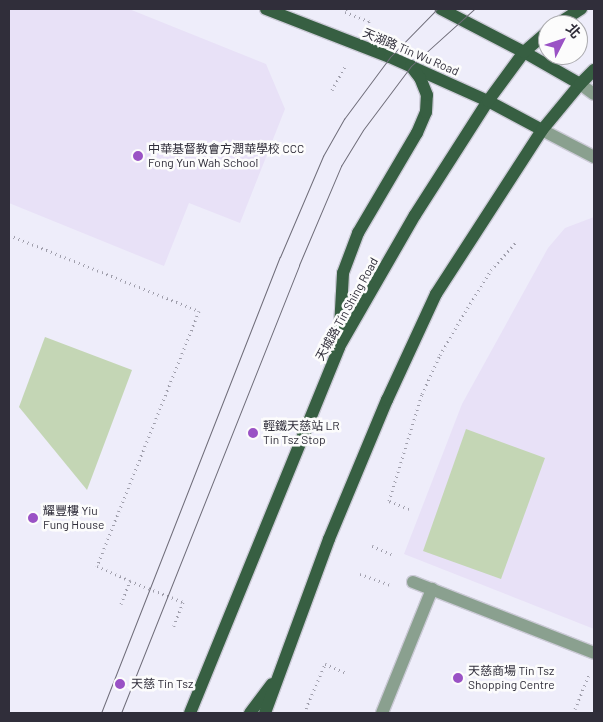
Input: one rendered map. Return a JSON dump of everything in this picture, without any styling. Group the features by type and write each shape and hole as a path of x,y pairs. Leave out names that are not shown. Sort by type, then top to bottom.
{"main road":[{"name":"天湖路 Tin Wu Road","path":"266,9 411,66 488,101 542,130"},
{"path":"441,9 524,52 580,84"},
{"name":"天城路 Tin Shing Road","path":"190,713 290,462 339,347 415,215 488,101 524,52 538,40"},
{"path":"339,347 343,273 358,233 417,134 426,112 427,95 420,78 411,66"},
{"path":"265,713 329,539 414,340 436,294 542,130 594,70"},
{"path":"250,713 280,672"}],"street":[{"path":"580,84 594,94"},
{"path":"542,130 594,157"},
{"path":"413,582 594,653"},
{"path":"382,713 432,589"}],"path":[{"path":"9,235 199,311 97,566 183,602 174,626"},
{"path":"409,509 389,501 422,394 440,355 491,270 517,241"},
{"path":"372,546 391,554"},
{"path":"360,574 381,582"},
{"path":"121,604 130,580"},
{"path":"304,713 325,664 346,673"},
{"path":"575,709 591,669"}],"shaded area":[{"name":"中華基督教會方潤華學校 CCC Fong Yun Wah School","path":"9,9 129,9 266,64 285,109 240,223 189,203 164,266 9,203"},
{"path":"594,217 594,629 404,554 462,404 548,248 565,228"}],"green space":[{"path":"45,337 132,370 87,490 19,407"},
{"path":"466,429 545,458 501,579 423,551"}],"tram line":[{"path":"101,713 280,257 323,156 344,119 390,57 437,9"},
{"path":"121,713 299,265 341,166 363,130 411,66 474,9"}],"place":[{"name":"中華基督教會方潤華學校 CCC Fong Yun Wah School","path":"138,156"},
{"name":"輕鐵天慈站 LR Tin Tsz Stop","path":"253,433"},
{"name":"耀豐樓 Yiu Fung House","path":"33,518"},
{"name":"天慈商場 Tin Tsz Shopping Centre","path":"458,678"},
{"name":"天慈 Tin Tsz","path":"120,684"}]}
